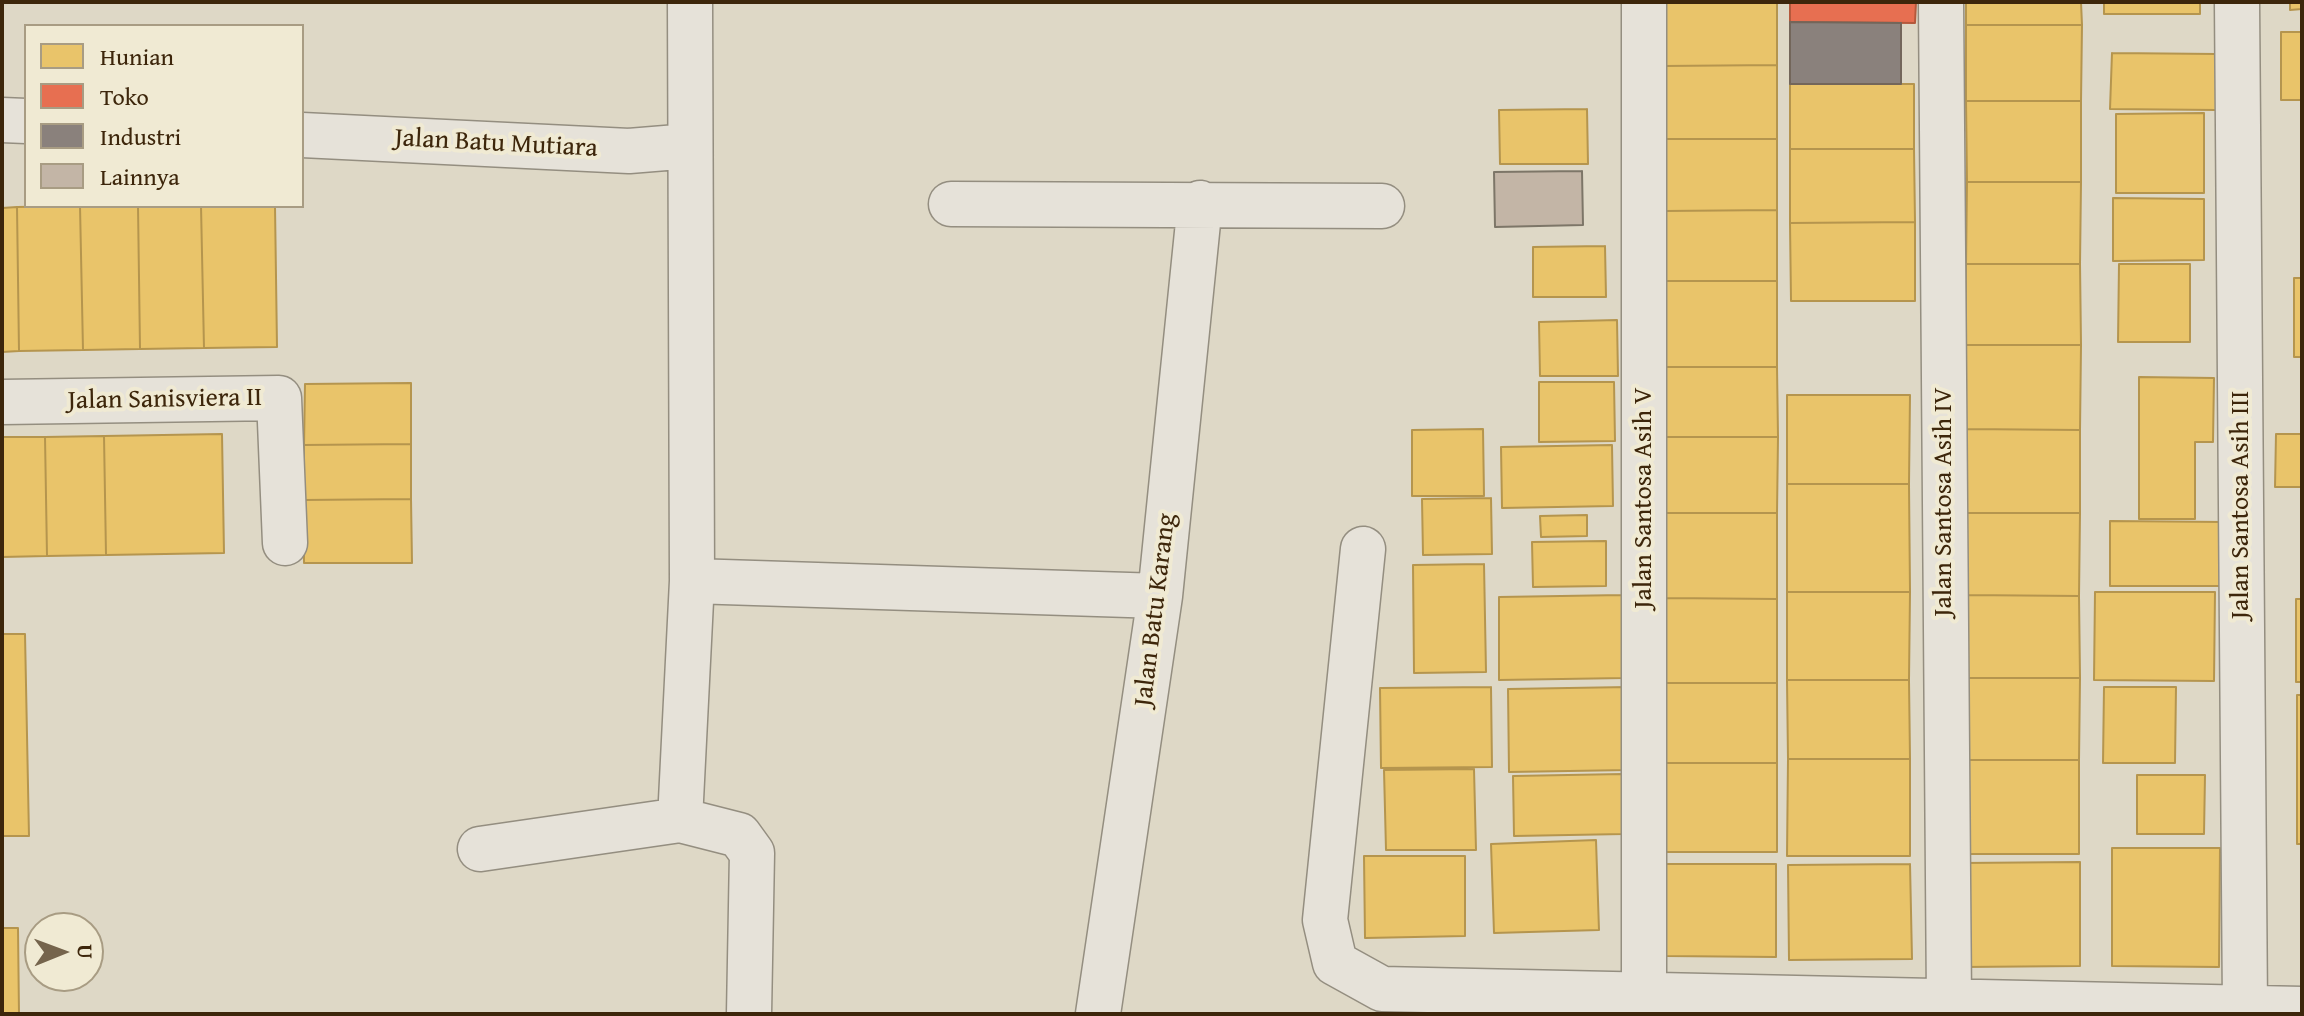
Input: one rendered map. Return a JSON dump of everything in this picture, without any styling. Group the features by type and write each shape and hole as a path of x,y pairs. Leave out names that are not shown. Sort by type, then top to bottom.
{"street":[{"path":"680,820 692,581 690,2"},
{"name":"Jalan Santosa Asih V","path":"1644,2 1644,994"},
{"name":"Jalan Santosa Asih IV","path":"1941,2 1949,1002"},
{"name":"Jalan Santosa Asih III","path":"2237,2 2245,1008"},
{"path":"2,120 24,121"},
{"name":"Jalan Batu Mutiara","path":"304,135 629,151 690,146"},
{"name":"Jalan Batu Karang","path":"1098,1014 1160,596 1200,203"},
{"path":"951,204 1382,206"},
{"name":"Jalan Sanisviera II","path":"2,402 279,398 285,543"},
{"path":"1363,549 1325,920 1335,963 1382,989 1644,994 1848,1006 1949,1002 2302,1009"},
{"path":"692,581 1160,596"},
{"path":"480,849 680,820 739,835 752,853 749,1014"}],"building: Hunian":[{"path":"1664,2 1777,2 1777,65 1664,66"},
{"path":"1966,2 2081,2 2082,25 1966,25"},
{"path":"2104,2 2200,2 2200,14 2104,14"},
{"path":"2290,2 2302,2 2302,9 2290,10"},
{"path":"1966,25 2082,25 2081,101 1966,101"},
{"path":"2281,32 2302,32 2302,100 2281,100"},
{"path":"2112,53 2216,54 2216,110 2110,109"},
{"path":"1777,65 1777,139 1665,139 1664,66"},
{"path":"1790,84 1914,84 1914,149 1790,149"},
{"path":"1966,101 2081,101 2081,182 1967,182"},
{"path":"1587,109 1588,164 1500,164 1499,110"},
{"path":"2204,113 2204,193 2116,193 2116,114"},
{"path":"1665,139 1777,139 1777,210 1665,211"},
{"path":"1790,149 1914,149 1915,222 1790,223"},
{"path":"1967,182 2081,182 2080,264 1966,264"},
{"path":"2113,198 2204,199 2204,260 2113,261"},
{"path":"17,207 80,208 83,350 19,351"},
{"path":"17,207 19,351 2,352 2,208"},
{"path":"80,208 138,208 140,349 83,350"},
{"path":"138,208 201,208 204,348 140,349"},
{"path":"201,208 275,208 277,347 204,348"},
{"path":"1777,210 1777,281 1665,281 1665,211"},
{"path":"1915,222 1915,301 1791,301 1790,223"},
{"path":"1605,246 1606,297 1533,297 1533,247"},
{"path":"1966,264 2080,264 2081,345 1966,345"},
{"path":"2119,264 2190,264 2190,342 2118,342"},
{"path":"2294,278 2302,278 2302,357 2294,357"},
{"path":"1665,281 1777,281 1777,367 1665,367"},
{"path":"1617,320 1618,376 1540,376 1539,322"},
{"path":"1966,345 2081,345 2080,430 1965,429"},
{"path":"1665,367 1777,367 1778,437 1665,437"},
{"path":"2139,377 2214,378 2213,442 2195,442 2195,519 2139,519"},
{"path":"1539,382 1614,382 1615,441 1539,442"},
{"path":"411,383 411,444 304,445 305,384"},
{"path":"1787,395 1910,395 1909,484 1787,484"},
{"path":"1483,429 1484,496 1412,496 1412,430"},
{"path":"1965,429 2080,430 2080,513 1965,513"},
{"path":"222,434 224,553 106,555 104,436"},
{"path":"2276,434 2302,434 2302,487 2275,487"},
{"path":"104,436 106,555 47,556 45,437"},
{"path":"2,437 45,437 47,556 2,557"},
{"path":"1665,437 1778,437 1777,513 1666,513"},
{"path":"411,444 411,499 304,500 304,445"},
{"path":"1612,445 1613,506 1502,508 1501,447"},
{"path":"1787,484 1909,484 1910,592 1787,592"},
{"path":"1491,498 1492,554 1423,555 1422,499"},
{"path":"411,499 412,563 304,563 304,500"},
{"path":"1666,513 1777,513 1777,599 1666,598"},
{"path":"1965,513 2080,513 2079,596 1965,595"},
{"path":"1587,515 1587,536 1541,537 1540,516"},
{"path":"2110,521 2223,522 2223,586 2110,586"},
{"path":"1606,541 1606,586 1533,587 1532,542"},
{"path":"1484,564 1486,672 1414,673 1413,565"},
{"path":"1787,592 1910,592 1909,680 1787,680"},
{"path":"2095,592 2215,592 2214,681 2094,680"},
{"path":"1623,595 1625,678 1499,680 1499,597"},
{"path":"1965,595 2079,596 2080,678 1964,678"},
{"path":"1666,598 1777,599 1777,683 1665,683"},
{"path":"2296,599 2302,599 2302,682 2296,682"},
{"path":"2,634 25,634 29,836 2,836"},
{"path":"1964,678 2080,678 2079,760 1965,760"},
{"path":"1787,680 1909,680 1910,759 1788,759"},
{"path":"1665,683 1777,683 1777,763 1666,763"},
{"path":"1491,687 1492,767 1381,768 1380,688"},
{"path":"1629,687 1629,770 1509,772 1508,689"},
{"path":"2104,687 2176,687 2175,763 2103,763"},
{"path":"2297,695 2302,695 2302,844 2297,844"},
{"path":"1788,759 1910,759 1910,856 1787,856"},
{"path":"1965,760 2079,760 2079,854 1964,854"},
{"path":"1666,763 1777,763 1777,852 1666,852"},
{"path":"1474,769 1476,850 1386,850 1384,770"},
{"path":"1623,774 1624,834 1514,836 1513,776"},
{"path":"2137,775 2205,775 2204,834 2137,834"},
{"path":"1596,840 1599,930 1494,933 1491,844"},
{"path":"2112,848 2220,848 2219,967 2112,966"},
{"path":"1364,856 1465,856 1465,936 1365,938"},
{"path":"2080,862 2080,966 1963,967 1963,863"},
{"path":"1666,864 1776,864 1776,957 1666,956"},
{"path":"1910,864 1912,959 1789,960 1788,865"},
{"path":"2,928 18,928 19,1014 2,1014"}],"building: Toko":[{"path":"1790,2 1916,2 1915,23 1790,22"}],"building: Industri":[{"path":"1790,22 1901,23 1901,84 1790,84"}],"building: Lainnya":[{"path":"1582,171 1583,225 1495,227 1494,172"}]}
